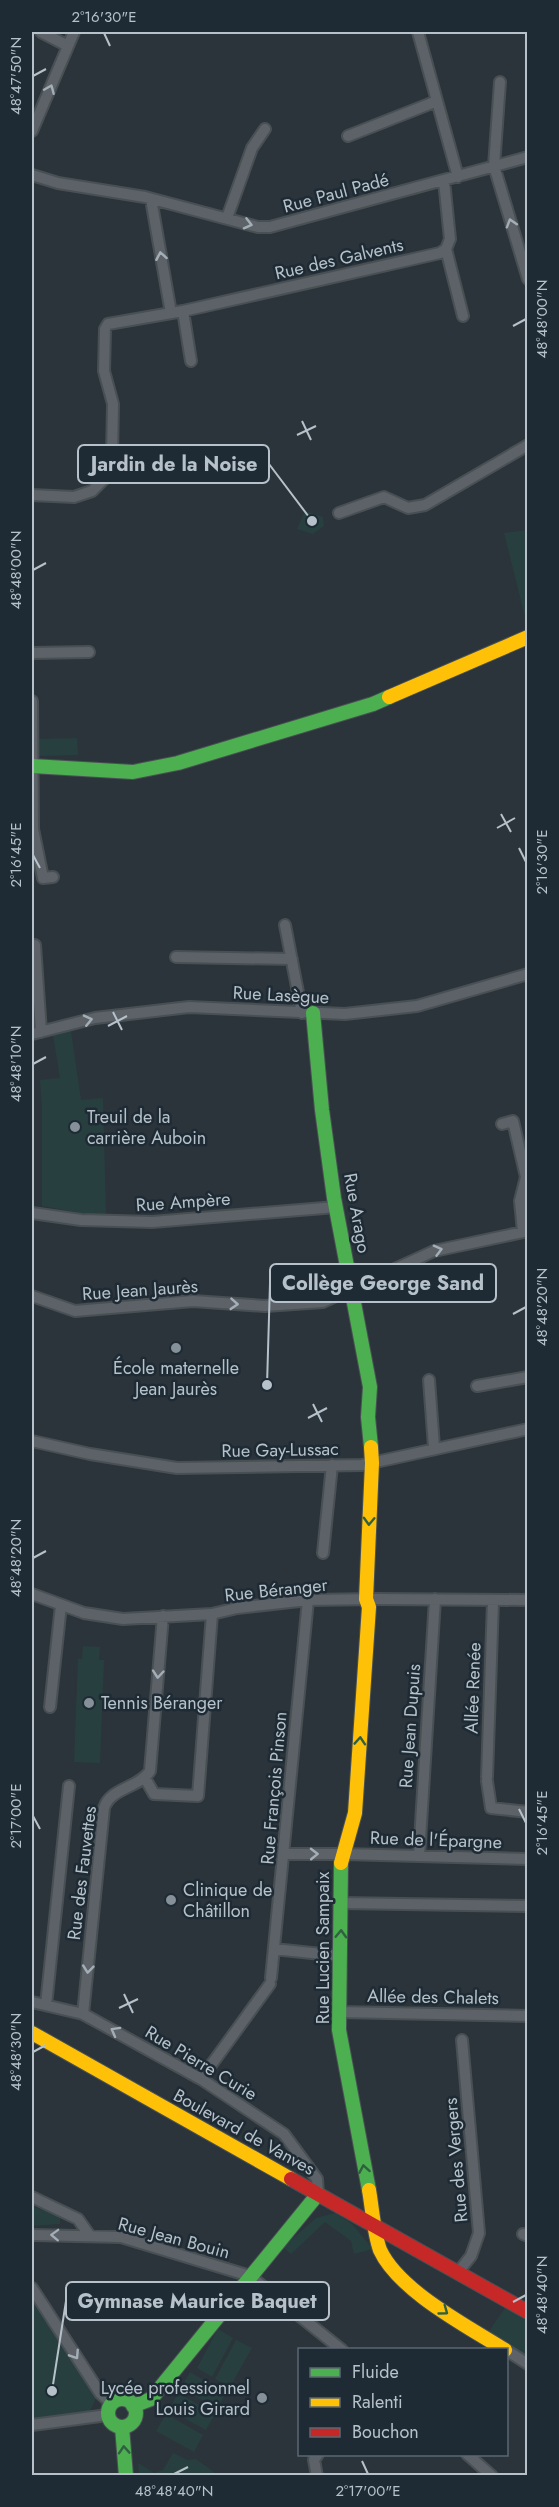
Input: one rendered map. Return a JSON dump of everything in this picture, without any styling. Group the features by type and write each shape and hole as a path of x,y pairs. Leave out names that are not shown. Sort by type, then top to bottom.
{"street":[{"path":"41,32 68,46"},
{"path":"32,131 74,32"},
{"path":"418,32 458,177"},
{"path":"500,81 494,166 528,279"},
{"path":"348,136 437,101"},
{"path":"227,218 252,148 265,129"},
{"name":"Rue Paul Padé","path":"32,175 58,183 151,199 258,226 281,225 528,157"},
{"path":"444,181 450,239 446,249 463,316"},
{"path":"151,199 171,314"},
{"name":"Rue des Galvents","path":"32,495 74,497 92,491 106,477 112,457 113,404 104,371 105,329 108,324 171,314 364,271 440,253 446,249"},
{"path":"183,311 191,361"},
{"path":"339,513 384,497 408,508 425,505 528,445"},
{"path":"32,766 133,772 178,763 373,704 528,637"},
{"path":"32,653 89,652"},
{"path":"32,701 33,829 43,878 53,877"},
{"path":"285,925 292,959 308,1013"},
{"path":"35,945 36,1033"},
{"path":"176,957 292,959"},
{"name":"Rue Lasègue","path":"36,1033 95,1018 189,1007 345,1014 417,1006 528,974"},
{"name":"Rue Arago","path":"308,1013 336,1207 370,1388 368,1417 372,1463 366,1599"},
{"path":"502,1124 513,1121 526,1177 520,1201 526,1232"},
{"name":"Rue Ampère","path":"32,1213 81,1220 140,1222 336,1207"},
{"name":"Rue Jean Jaurès","path":"32,1296 75,1311 193,1301 265,1306 323,1302 434,1251 526,1232"},
{"path":"477,1386 528,1377"},
{"path":"429,1380 434,1448"},
{"name":"Rue Gay-Lussac","path":"32,1441 90,1454 177,1468 332,1465 372,1463 528,1429"},
{"path":"323,1553 332,1465"},
{"name":"Rue Béranger","path":"32,1594 84,1613 123,1619 212,1614 237,1608 308,1600 528,1600"},
{"name":"Rue Lucien Sampaix","path":"366,1599 369,1607 356,1814 341,1862 339,2030 380,2249 397,2275 457,2320 503,2348"},
{"name":"Rue Jean Dupuis","path":"418,1856 435,1599"},
{"name":"Rue François Pinson","path":"201,2079 271,1981 308,1600"},
{"name":"Allée Renée","path":"493,1601 487,1779 491,1808 501,1811 528,1812"},
{"path":"51,1707 61,1605"},
{"path":"163,1616 150,1771 145,1778 154,1794 198,1796 212,1614"},
{"name":"Rue des Fauvettes","path":"83,2014 104,1808 110,1797 145,1778"},
{"path":"46,2005 69,1786"},
{"name":"Rue de l'Épargne","path":"284,1854 528,1859"},
{"path":"342,1903 528,1906"},
{"path":"274,1949 340,1956"},
{"name":"Rue Pierre Curie","path":"32,2002 83,2014 201,2079 284,2134 317,2179 318,2194"},
{"name":"Allée des Chalets","path":"338,2012 528,2016"},
{"name":"Boulevard de Vanves","path":"32,2033 459,2271 528,2312"},
{"name":"Rue des Vergers","path":"459,2271 471,2256 478,2234 462,2040"},
{"path":"134,2406 151,2399 318,2194"},
{"path":"32,2197 78,2219 90,2236"},
{"name":"Rue Jean Bouin","path":"32,2235 121,2237 250,2276 341,2348"},
{"path":"32,2288 110,2409 112,2423 122,2427 128,2426 134,2419 134,2406"},
{"path":"508,2351 528,2364"},
{"path":"32,2426 110,2409 123,2400 134,2406"},
{"path":"122,2427 126,2475"},
{"path":"316,2475 314,2460 317,2456"},
{"path":"469,2456 492,2475"}],"green space":[{"path":"305,511 323,517 324,526 313,534 297,529"},
{"path":"528,530 527,625 504,533"},
{"path":"77,738 78,755 37,756 37,739"},
{"name":"Treuil de la carrière Auboin","path":"71,1031 81,1100 103,1098 106,1214 87,1214 42,1206 40,1080 60,1078 53,1035"},
{"name":"Tennis Béranger","path":"83,1646 100,1647 99,1660 104,1660 100,1763 74,1762 78,1659 82,1659"},
{"path":"32,2206 60,2217 60,2224 32,2226"},
{"path":"335,2213 352,2224 373,2249 354,2254 351,2241 325,2222 291,2254 283,2247 316,2218"},
{"path":"32,2301 96,2398 90,2411 32,2419"},
{"path":"505,2308 527,2321 527,2356 489,2331"},
{"path":"218,2329 233,2338 212,2377 197,2368"},
{"path":"236,2340 252,2348 230,2387 215,2379"},
{"path":"190,2372 226,2393 217,2409 181,2388"},
{"path":"178,2393 215,2414 206,2430 169,2410"},
{"path":"166,2414 203,2435 194,2452 156,2431"},
{"path":"173,2453 187,2460 196,2459 218,2475 139,2475 138,2463 154,2473 163,2470"}],"traffic: fast":[{"path":"32,766 133,772 178,763 373,704 389,697"},
{"path":"313,1013 322,1110 334,1198 370,1387 368,1417 371,1447"},
{"path":"341,1863 339,2030 369,2190"},
{"path":"133,2406 151,2399 318,2194"},
{"path":"122,2399 132,2403 136,2413 132,2423 122,2427 112,2423 108,2413 112,2403 122,2399"},
{"path":"122,2427 126,2476"}],"traffic: slow":[{"path":"389,697 528,637"},
{"path":"341,1863 355,1813 369,1607 366,1599 371,1447"},
{"path":"32,2033 291,2179"},
{"path":"369,2190 378,2244 389,2265 402,2280 435,2306 502,2348"}],"traffic: jam":[{"path":"291,2179 528,2312"}],"place":[{"name":"Jardin de la Noise","path":"312,521"},
{"name":"Treuil de la carrière Auboin","path":"75,1127"},
{"name":"École maternelle Jean Jaurès","path":"176,1348"},
{"name":"Collège George Sand","path":"267,1385"},
{"name":"Tennis Béranger","path":"89,1703"},
{"name":"Clinique de Châtillon","path":"171,1900"},
{"name":"Gymnase Maurice Baquet","path":"52,2391"},
{"name":"Lycée professionnel Louis Girard","path":"262,2398"}]}
